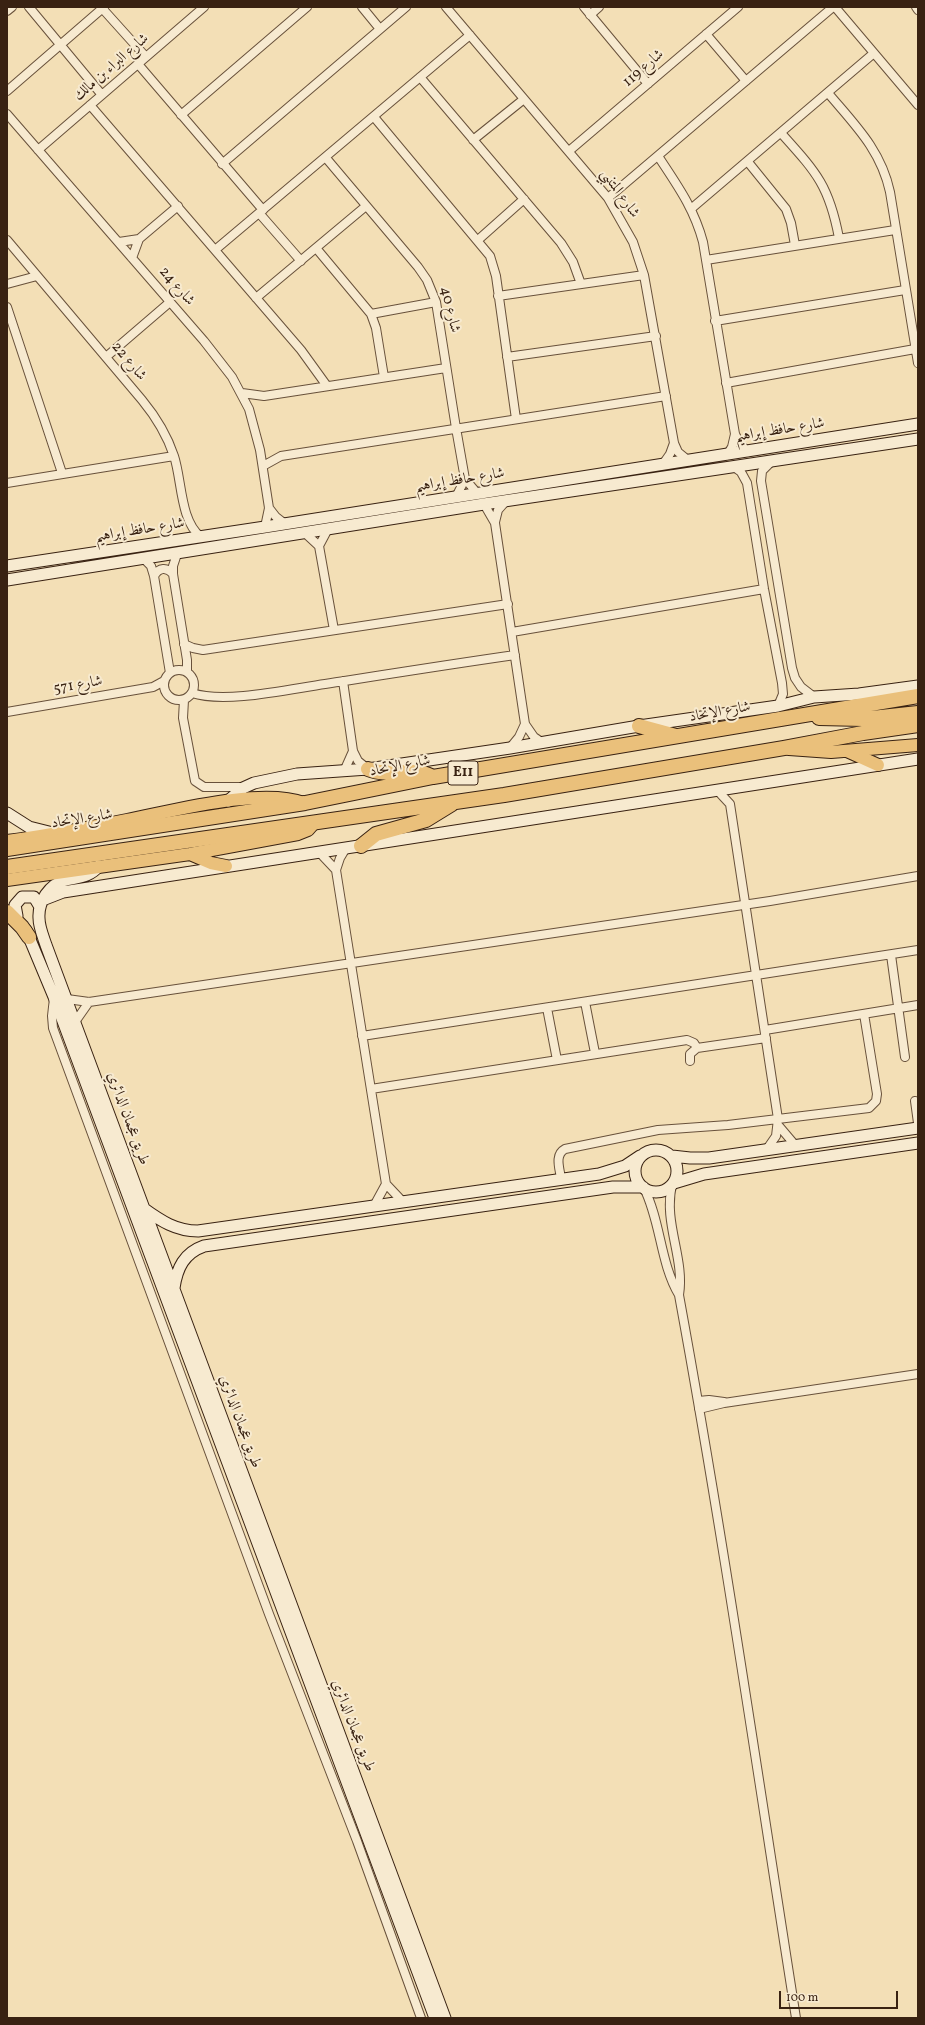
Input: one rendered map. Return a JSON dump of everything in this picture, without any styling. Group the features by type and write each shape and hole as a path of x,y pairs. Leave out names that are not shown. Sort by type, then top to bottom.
{"highway":[{"name":"شارع الإتحاد","path":"7,849 305,803 433,778 804,716 883,701 916,690"},
{"path":"804,716 863,720 918,713"},
{"name":"E11","path":"7,867 454,802 918,725"},
{"path":"639,726 681,737"},
{"path":"368,768 386,774 419,772 433,778"},
{"path":"361,846 370,837 382,832 426,820 454,802"},
{"path":"12,914 29,937"}],"main road":[{"name":"شارع حافظ إبراهيم","path":"9,564 265,528 477,493 748,452 918,424"},
{"name":"شارع حافظ إبراهيم","path":"7,580 305,534 484,504 918,439"},
{"path":"228,801 245,787 261,781 297,774 368,768 510,748 639,726 778,706 814,697 916,690"},
{"path":"784,748 819,752 918,745"},
{"path":"846,750 878,765"},
{"path":"41,904 58,893 918,759"},
{"path":"7,841 59,834 228,801 273,797 293,799 305,803"},
{"path":"7,813 28,827 59,834"},
{"path":"7,880 190,854 298,834 308,830 315,822"},
{"path":"190,854 211,863 226,866"},
{"path":"41,904 46,894 57,884 89,875 99,866"},
{"path":"12,914 15,905 22,897 34,897 41,904"},
{"name":"طريق عجمان الدائري","path":"41,904 39,922 46,945 445,2018"},
{"path":"7,907 12,914"},
{"name":"طريق عجمان الدائري","path":"29,937 54,997 435,2018"},
{"path":"144,1208 169,1226 191,1231 309,1216 608,1172 625,1166 653,1149 663,1150 672,1156 709,1158 918,1128"},
{"path":"174,1290 176,1275 180,1264 188,1254 198,1248 613,1187 644,1188 657,1192 666,1190 673,1184 704,1174 918,1143"},
{"path":"640,1156 635,1165 635,1175 644,1188"},
{"path":"672,1156 678,1169 673,1184"},
{"path":"280,1235 280,1228 285,1224 302,1220 309,1216"}],"street":[{"path":"7,11 12,7"},
{"path":"29,7 102,95"},
{"name":"شارع البراء بن مالك","path":"38,150 204,7"},
{"path":"181,115 307,7"},
{"path":"362,7 380,29"},
{"path":"222,164 406,7"},
{"name":"شارع المتنبي","path":"446,7 608,198 630,236 644,275 674,443 678,452 689,461"},
{"path":"584,7 648,84"},
{"path":"590,15 599,7"},
{"name":"شارع 119","path":"569,151 738,7"},
{"path":"608,198 834,7 918,105"},
{"path":"7,91 103,8 146,57"},
{"path":"706,34 746,81"},
{"path":"215,250 374,118 470,35"},
{"path":"692,208 748,162 874,53"},
{"path":"138,64 301,261"},
{"path":"420,77 567,252 581,284"},
{"path":"828,93 869,142 877,154 887,179 918,363"},
{"path":"473,140 524,99"},
{"path":"90,105 310,361 327,386"},
{"name":"شارع 24","path":"7,114 225,366 242,393 260,450 263,466 269,508 265,528"},
{"path":"374,118 490,256 494,266 516,419"},
{"path":"781,133 808,162 823,182 832,205 839,238"},
{"path":"658,156 692,208 702,236 735,434 740,444 748,452"},
{"name":"شارع 40","path":"326,158 423,274 436,302 456,428 466,479 477,493"},
{"path":"748,162 786,209 791,223 795,245"},
{"path":"478,240 524,199"},
{"path":"132,258 139,239 178,206"},
{"path":"256,298 366,206"},
{"path":"706,260 895,230"},
{"path":"118,242 139,239"},
{"name":"شارع 22","path":"7,240 106,357 159,423 174,456 189,523 201,537"},
{"path":"316,248 371,314 376,328 384,377"},
{"path":"498,296 644,275"},
{"path":"7,284 37,276"},
{"path":"715,321 906,290"},
{"path":"106,357 170,302"},
{"path":"371,314 436,302"},
{"path":"7,308 62,473"},
{"path":"507,357 656,336"},
{"path":"726,383 915,349"},
{"path":"242,393 264,396 446,368"},
{"path":"248,409 264,396"},
{"path":"263,466 281,456 666,396"},
{"path":"727,455 732,447 735,434"},
{"path":"663,464 670,454 674,443"},
{"path":"260,450 281,456"},
{"path":"7,483 174,456"},
{"path":"772,461 762,471 762,489 792,668 798,683 805,691 814,697"},
{"path":"734,467 744,475 748,491 764,589 783,689 782,698 778,706"},
{"path":"456,497 466,479"},
{"path":"748,491 754,487 762,489"},
{"path":"495,523 498,510 506,501"},
{"path":"484,504 495,523 525,724 530,733 542,743"},
{"path":"269,508 276,517 285,524"},
{"path":"179,540 189,523"},
{"path":"328,529 319,546 334,630"},
{"path":"305,534 319,546"},
{"path":"143,558 150,566 154,576 170,673 164,686 167,694 174,700 184,700 192,693 194,687 193,680 187,672 187,660 173,574 174,561 177,554"},
{"path":"154,576 158,571 163,569 169,570 173,574"},
{"path":"512,632 764,589"},
{"path":"184,644 203,650 508,604"},
{"path":"187,660 203,650"},
{"path":"192,693 209,697 231,696 344,681 515,655"},
{"path":"780,669 788,672 792,668"},
{"path":"170,673 178,670 187,672"},
{"path":"344,681 353,751 358,761 368,768"},
{"name":"شارع 571","path":"7,712 164,686"},
{"path":"184,700 183,718 195,781 204,787 245,787"},
{"path":"510,748 519,737 525,724"},
{"path":"345,769 353,751"},
{"path":"730,804 739,787"},
{"path":"717,790 730,804 766,1034 778,1122 776,1136 767,1149"},
{"path":"346,848 340,858 336,870 370,1089 386,1184 402,1202"},
{"path":"319,852 336,870"},
{"path":"67,999 89,1002 746,904 918,876"},
{"path":"362,1036 918,950"},
{"path":"890,955 905,1057"},
{"path":"54,997 52,1016 53,1028 269,1614 357,1841 421,2018"},
{"path":"75,1022 89,1002"},
{"path":"585,1002 595,1054"},
{"path":"690,1061 690,1054 697,1048 864,1014 918,1005"},
{"path":"546,1008 557,1060"},
{"path":"561,1180 558,1156 560,1152 565,1149 658,1130 778,1122 866,1108 874,1104 877,1094 864,1014"},
{"path":"370,1089 687,1040 694,1043 697,1048"},
{"path":"915,1101 918,1123"},
{"path":"778,1122 795,1145"},
{"path":"374,1206 386,1184"},
{"path":"673,1184 669,1208 680,1274 679,1295 699,1405 796,2018"},
{"path":"644,1188 656,1217 671,1279 679,1295"},
{"path":"699,1405 724,1403 918,1374"}]}
